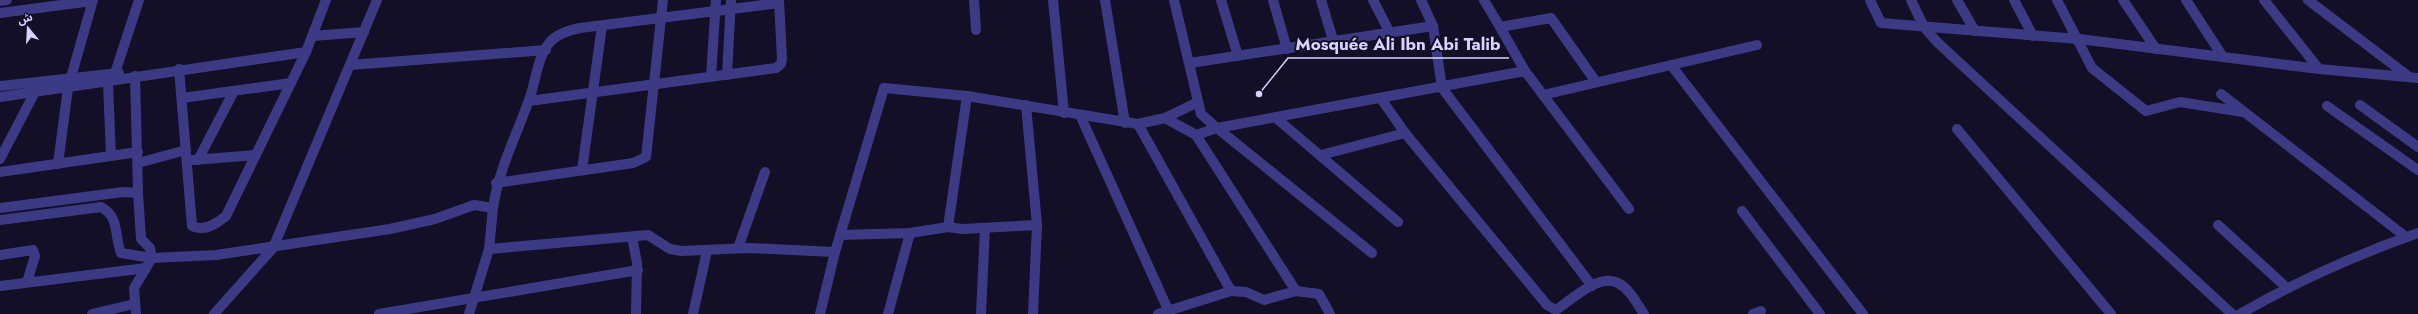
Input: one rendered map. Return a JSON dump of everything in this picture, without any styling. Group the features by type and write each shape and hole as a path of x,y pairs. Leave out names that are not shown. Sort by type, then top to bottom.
{"street":[{"path":"0,1 7,0"},
{"path":"111,156 108,83 114,73 139,0"},
{"path":"179,69 192,226 198,229 215,225 226,216 306,52 326,0"},
{"path":"214,314 273,248 377,0"},
{"path":"496,183 637,162 646,157 652,85 663,0"},
{"path":"711,77 716,0"},
{"path":"974,0 976,30"},
{"path":"1053,0 1064,113"},
{"path":"1105,0 1125,123"},
{"path":"1174,0 1201,114 1372,253"},
{"path":"1221,0 1238,56"},
{"path":"1273,0 1287,49"},
{"path":"1321,0 1333,40"},
{"path":"1373,0 1390,33"},
{"path":"1421,0 1433,26 1442,88 1592,286"},
{"path":"1484,0 1525,71 1629,209"},
{"path":"1870,0 1881,23 2079,39 2320,69 2413,77"},
{"path":"1910,0 1924,27 1936,42 2232,314"},
{"path":"1957,0 1975,31"},
{"path":"2014,0 2033,36"},
{"path":"2057,0 2079,39 2092,68 2146,111 2180,102 2244,112"},
{"path":"2123,0 2156,49"},
{"path":"2186,0 2223,57"},
{"path":"2264,0 2320,69"},
{"path":"2308,0 2413,77"},
{"path":"0,13 92,1 68,88 58,164"},
{"path":"469,314 472,299 489,249 496,183 529,101 546,50 555,38 567,32 602,26 716,11 730,4 779,1 781,64 772,69 529,101"},
{"path":"727,76 730,4"},
{"path":"1500,26 1551,18 1596,82"},
{"path":"582,170 602,26"},
{"path":"1190,63 1287,49 1333,40 1433,26"},
{"path":"312,36 364,32"},
{"path":"1544,95 1757,45"},
{"path":"350,65 546,50"},
{"path":"0,97 108,83 135,76 179,69 306,52"},
{"path":"1671,65 1863,314"},
{"path":"1196,135 1217,128 1382,100 1525,71"},
{"path":"0,86 114,73 135,76"},
{"path":"92,314 135,309 134,288 152,258 150,248 141,240 138,193 135,76"},
{"path":"0,159 41,82"},
{"path":"182,98 291,83"},
{"path":"820,314 835,252 884,88 967,96 1138,124 1165,118 1198,102"},
{"path":"198,160 234,91"},
{"path":"2221,94 2406,237"},
{"path":"948,228 967,96"},
{"path":"1382,100 1405,133 1546,305 1556,310 1592,286 1610,280 1619,283 1644,314"},
{"path":"1026,105 1036,225 1032,314"},
{"path":"2360,105 2418,147"},
{"path":"2327,106 2418,170"},
{"path":"1080,115 1170,312"},
{"path":"1165,118 1196,135 1296,291"},
{"path":"1276,118 1398,222"},
{"path":"1138,124 1232,291"},
{"path":"1957,129 2081,280 2111,314"},
{"path":"1321,155 1405,133"},
{"path":"138,163 186,150"},
{"path":"0,172 138,152"},
{"path":"187,161 256,155"},
{"path":"738,248 765,172"},
{"path":"0,208 123,192 138,193"},
{"path":"0,220 101,207 110,210 114,216 116,240 121,253 152,258 216,255 273,248 390,229 435,219 474,204 493,208"},
{"path":"1742,211 1820,314"},
{"path":"840,235 910,233 948,228 985,228 1036,225"},
{"path":"2218,225 2286,287"},
{"path":"981,314 985,228"},
{"path":"888,314 910,233"},
{"path":"2245,313 2286,287 2376,248 2418,233"},
{"path":"489,249 654,236 668,249 707,251 738,248 835,252"},
{"path":"632,237 638,270 636,314"},
{"path":"0,255 33,250 35,256 27,282"},
{"path":"693,314 707,251"},
{"path":"0,286 146,268"},
{"path":"378,314 638,270"},
{"path":"1158,314 1170,312 1232,291 1246,292 1264,300 1296,291 1319,294 1330,314"}],"place":[{"name":"Mosquée Ali Ibn Abi Talib","path":"1259,94"}]}
